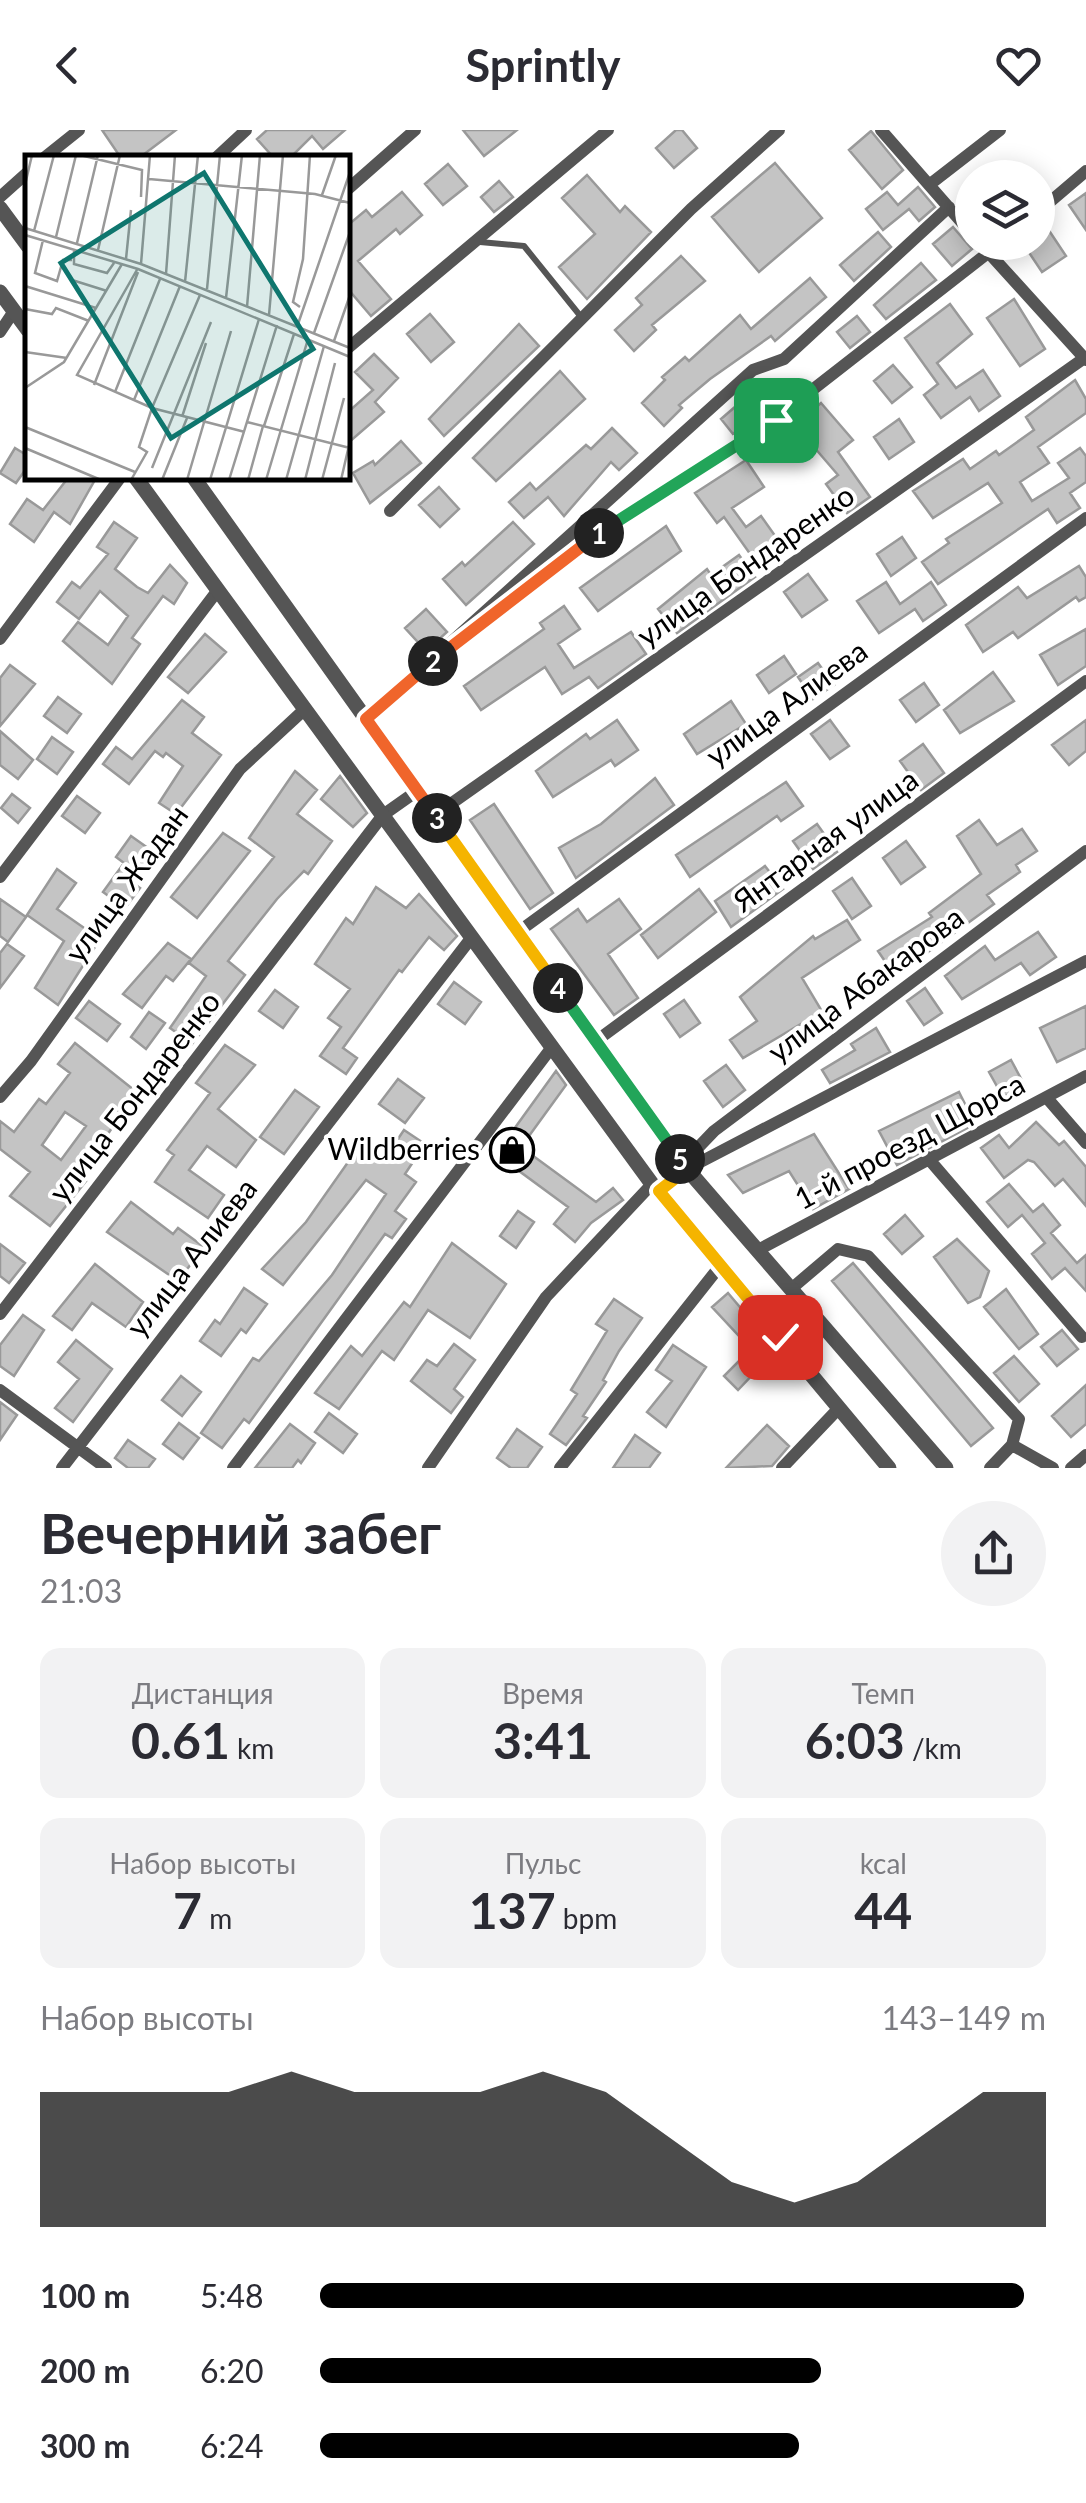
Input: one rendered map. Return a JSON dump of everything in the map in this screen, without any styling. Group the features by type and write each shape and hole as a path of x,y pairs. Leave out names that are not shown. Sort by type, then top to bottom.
{"street":[{"path":"48,155 79,130"},
{"path":"219,155 246,130"},
{"path":"350,187 415,130"},
{"path":"350,346 608,130"},
{"path":"390,510 582,318 779,130"},
{"path":"881,130 955,213"},
{"path":"930,185 1000,130"},
{"path":"1055,197 1086,171"},
{"path":"0,198 25,175"},
{"path":"469,630 555,544 753,370 784,359 950,207"},
{"path":"0,208 25,242"},
{"path":"366,719 469,630 610,525 776,420 970,260"},
{"path":"995,260 1086,358"},
{"path":"0,292 25,326"},
{"path":"0,332 14,311"},
{"name":"улица Бондаренко","path":"434,815 1086,358"},
{"path":"0,639 119,480"},
{"path":"137,480 656,1188 889,1468"},
{"path":"198,480 687,1169 946,1468"},
{"name":"улица Алиева","path":"518,932 1086,518"},
{"path":"0,877 218,590"},
{"name":"Янтарная улица","path":"596,1041 1086,681"},
{"name":"улица Жадан","path":"0,1097 31,1061 240,768 305,709"},
{"name":"улица Бондаренко","path":"0,1314 383,816 417,790"},
{"name":"улица Абакарова","path":"687,1169 690,1156 714,1132 1086,851"},
{"name":"улица Алиева","path":"62,1468 472,937"},
{"path":"428,1468 546,1297 656,1188 1086,960"},
{"path":"233,1468 552,1047"},
{"name":"1-й проезд Щорса","path":"758,1250 1086,1076"},
{"path":"1047,1098 1086,1143"},
{"path":"928,1157 1082,1337"},
{"path":"791,1289 838,1249 868,1256 1019,1418 1012,1445 990,1468"},
{"path":"560,1468 720,1266"},
{"path":"0,1390 106,1468"},
{"path":"782,1468 839,1408"},
{"path":"1012,1445 1053,1468"},
{"path":"1071,1468 1086,1455"}],"lane":[{"path":"478,242 524,246 582,318"}],"building":[{"path":"102,130 176,130 143,155 119,155"},
{"path":"267,130 345,130 323,149 312,136 293,155 271,155 257,139"},
{"path":"463,130 517,130 484,156"},
{"path":"676,130 682,130 697,148 674,168 656,148"},
{"path":"871,131 903,170 882,189 849,150"},
{"path":"775,163 822,218 759,272 712,217"},
{"path":"448,164 467,186 443,205 425,184"},
{"path":"587,175 620,212 625,206 651,232 587,299 559,267 595,234 562,198"},
{"path":"499,181 513,197 494,212 481,197"},
{"path":"918,187 935,207 919,221 909,209 883,230 866,209 887,192 898,205"},
{"path":"402,192 422,215 400,234 396,229 358,261 391,299 371,316 350,291 350,223 366,210 372,217"},
{"path":"1086,193 1086,230 1069,205"},
{"path":"953,227 955,260 959,260 952,266 933,244"},
{"path":"878,232 891,247 854,281 840,265"},
{"path":"1055,240 1066,256 1042,272 1034,260 1055,260"},
{"path":"681,256 705,281 652,325 656,330 634,351 615,330 642,305 636,298"},
{"path":"921,263 936,280 886,319 874,305"},
{"path":"810,278 826,297 775,341 771,336 710,379 679,405 682,408 664,426 642,403 665,380 662,377 685,357 689,361 740,315 751,329"},
{"path":"1014,299 1045,349 1020,366 987,318"},
{"path":"950,304 972,334 937,363 956,388 983,370 1000,396 979,411 970,397 941,418 924,395 938,384 905,338"},
{"path":"430,314 454,342 431,362 407,334"},
{"path":"857,316 870,332 850,348 837,332"},
{"path":"519,324 539,346 444,436 429,419"},
{"path":"374,354 398,378 375,402 384,412 350,441 350,410 373,390 355,372"},
{"path":"893,365 912,387 892,403 874,381"},
{"path":"560,371 585,399 496,481 473,458"},
{"path":"1075,380 1086,399 1086,413 1038,447 1049,463 1020,482 1032,501 1069,478 1058,463 1080,448 1086,456 1086,482 1070,493 1080,508 1057,523 1048,509 938,584 922,562 949,543 946,539 1002,503 988,483 933,518 913,491 963,459 970,469 996,451 999,455 1034,430 1026,417"},
{"path":"758,387 771,401 733,434 721,419"},
{"path":"821,403 853,440 838,452 870,497 847,513 826,484 838,475 795,425"},
{"path":"899,419 914,442 889,459 874,437"},
{"path":"612,428 637,453 619,470 611,462 564,516 548,497 524,518 509,502 530,483 536,490 586,445 591,449"},
{"path":"401,441 421,463 370,503 353,473 373,461 375,465"},
{"path":"15,448 25,454 25,470 16,483 0,473"},
{"path":"746,460 764,487 732,508 746,527 761,516 778,540 753,558 724,517 717,523 695,493"},
{"path":"66,480 95,480 70,524 54,512 34,542 10,524 27,499 43,510"},
{"path":"439,487 459,509 440,527 419,505"},
{"path":"114,522 137,538 115,569 148,593 170,565 187,583 174,604 163,596 132,638 140,644 112,684 63,641 78,622 108,645 128,616 100,591 79,619 57,602 72,582 80,588 108,554 97,547"},
{"path":"513,522 534,544 466,605 443,579 462,562 465,566"},
{"path":"666,526 681,551 598,611 580,588"},
{"path":"902,537 916,558 891,576 877,554"},
{"path":"739,555 755,577 677,633 658,609 707,569 711,575"},
{"path":"1079,566 1086,577 1086,597 1079,601 1076,597 1018,638 1013,632 983,652 966,625 1018,587 1027,598"},
{"path":"808,574 827,600 802,617 784,592"},
{"path":"886,582 900,604 931,582 946,605 923,621 915,609 879,633 857,601"},
{"path":"564,606 580,629 558,644 574,668 631,632 646,654 598,688 589,677 562,694 545,667 481,710 464,686 544,629 540,623"},
{"path":"426,609 447,632 426,651 405,628"},
{"path":"1086,629 1086,666 1058,685 1040,655"},
{"path":"205,634 226,652 188,693 168,677"},
{"path":"784,656 796,674 769,693 757,675"},
{"path":"818,663 834,685 813,699 798,677"},
{"path":"10,665 35,684 0,726 0,678"},
{"path":"993,672 1014,701 960,733 944,710"},
{"path":"924,683 939,705 916,722 900,700"},
{"path":"58,697 81,714 67,733 44,716"},
{"path":"182,700 204,717 192,733 221,755 176,814 159,803 183,766 166,753 163,757 155,751 129,784 103,764 116,747 132,759"},
{"path":"731,701 746,724 697,754 684,734"},
{"path":"617,720 638,750 615,766 611,760 553,797 536,771 586,734 590,739"},
{"path":"830,720 849,746 830,759 811,734"},
{"path":"1086,720 1086,751 1069,765 1052,745"},
{"path":"0,731 33,760 18,779 0,765"},
{"path":"52,737 73,752 57,774 37,759"},
{"path":"923,744 944,773 921,790 900,761"},
{"path":"295,771 317,790 297,814 332,841 308,874 304,871 277,899 228,961 245,975 192,1044 170,1028 206,976 189,963 274,857 249,838"},
{"path":"340,776 367,813 353,827 321,799"},
{"path":"655,778 674,805 576,878 559,848 601,824"},
{"path":"786,782 803,806 781,821 777,816 690,877 676,855"},
{"path":"12,794 30,808 18,823 1,808"},
{"path":"77,796 100,813 85,833 62,816"},
{"path":"494,804 553,893 530,909 470,820"},
{"path":"979,820 997,845 1022,829 1037,851 1016,865 1020,872 987,895 994,904 895,976 878,951 932,917 929,913 981,874 957,836"},
{"path":"817,824 837,852 813,869 793,841"},
{"path":"223,833 250,851 197,918 171,897"},
{"path":"131,836 155,853 133,883 140,888 125,908 103,892 124,863 116,857"},
{"path":"906,841 925,867 901,884 883,858"},
{"path":"765,866 783,889 731,927 715,901"},
{"path":"57,869 76,883 57,909 100,939 58,1005 35,988 64,941 27,915"},
{"path":"852,878 871,906 852,919 833,891"},
{"path":"376,887 406,908 419,894 457,936 444,950 429,937 402,972 399,970 343,1048 357,1058 346,1074 320,1056 341,1027 328,1018 350,989 315,964 346,918 353,924"},
{"path":"699,889 716,912 658,958 641,935"},
{"path":"0,899 26,917 8,942 0,936"},
{"path":"619,899 641,929 608,954 638,998 614,1015 551,929 578,909 587,922"},
{"path":"847,920 860,940 802,978 829,1023 809,1036 801,1024 743,1058 730,1040 757,1021 740,997 813,936 815,939"},
{"path":"1038,932 1056,957 1030,975 1021,963 962,999 945,976 985,946 995,960"},
{"path":"168,943 191,959 173,981 166,976 142,1008 123,994"},
{"path":"7,944 24,956 0,988 0,953"},
{"path":"454,982 481,1002 465,1024 438,1004"},
{"path":"925,988 942,1013 924,1025 907,1001"},
{"path":"275,990 298,1007 283,1028 259,1011"},
{"path":"684,1000 700,1023 680,1037 664,1014"},
{"path":"89,1001 120,1024 107,1041 76,1018"},
{"path":"1086,1006 1086,1048 1057,1062 1040,1028"},
{"path":"149,1012 165,1023 146,1049 131,1037"},
{"path":"876,1028 890,1052 830,1083 822,1070 855,1050 851,1044"},
{"path":"75,1043 134,1090 113,1120 116,1122 101,1144 106,1148 83,1178 86,1181 50,1226 10,1196 30,1172 0,1149 0,1121 14,1132 39,1099 46,1104 70,1073 58,1064","holes":["65,1112 86,1126 61,1160 42,1145"]},
{"path":"225,1045 255,1065 218,1109 256,1140 236,1167 207,1146 189,1170 224,1195 208,1218 155,1182 174,1155 167,1150 210,1093 196,1083"},
{"path":"1011,1060 1025,1086 1003,1097 989,1072"},
{"path":"726,1065 745,1090 723,1107 704,1081"},
{"name":"Wildberries","path":"556,1071 566,1085 521,1147 596,1202 613,1188 623,1200 591,1223 575,1242 554,1224 568,1207 496,1154"},
{"path":"398,1079 424,1098 405,1123 379,1104"},
{"path":"295,1090 319,1107 284,1154 260,1137"},
{"path":"959,1092 975,1124 897,1165 879,1131"},
{"path":"1036,1122 1059,1145 1064,1141 1086,1167 1086,1206 1063,1179 1055,1186 1034,1162 1028,1160 1004,1178 981,1148 999,1135 1009,1148"},
{"path":"404,1130 425,1144 405,1174 416,1182 395,1211 406,1219 392,1238 385,1234 249,1423 244,1419 222,1448 201,1433 253,1358 259,1361 332,1275 386,1194 366,1180 283,1285 262,1269 306,1222 365,1138 387,1155"},
{"path":"814,1134 849,1189 813,1209 789,1171 743,1193 728,1175"},
{"path":"1009,1184 1033,1212 1043,1204 1060,1225 1051,1233 1077,1263 1086,1255 1086,1291 1065,1268 1052,1279 1032,1254 1045,1243 1022,1215 1008,1227 987,1202"},
{"path":"131,1202 173,1234 178,1228 204,1247 178,1281 107,1232"},
{"path":"518,1211 534,1222 516,1248 500,1236"},
{"path":"905,1215 923,1236 902,1254 884,1234"},
{"path":"957,1239 989,1271 980,1297 968,1303 934,1257"},
{"path":"452,1243 506,1284 470,1338 428,1310 394,1360 382,1351 339,1409 315,1393 351,1346 362,1356 404,1302 410,1307"},
{"path":"0,1244 25,1263 9,1283 0,1276"},
{"path":"853,1263 993,1428 971,1446 832,1281"},
{"path":"95,1264 143,1302 126,1327 92,1303 72,1330 53,1316"},
{"path":"244,1288 267,1304 246,1333 241,1329 221,1356 200,1341 215,1320 220,1324"},
{"path":"1006,1289 1038,1334 1019,1349 984,1307"},
{"path":"728,1293 776,1350 738,1390 724,1376 751,1349 712,1307"},
{"path":"614,1299 642,1318 583,1416 587,1418 566,1445 550,1434 577,1394 571,1390 607,1331 596,1324"},
{"path":"23,1315 44,1330 14,1376 0,1366 0,1345"},
{"path":"1062,1330 1078,1349 1057,1366 1041,1347"},
{"path":"76,1340 112,1369 73,1422 55,1408 79,1379 58,1362"},
{"path":"454,1344 475,1360 454,1389 463,1397 451,1413 411,1381 427,1360 437,1366"},
{"path":"673,1345 706,1367 666,1427 647,1412 672,1381 656,1370"},
{"path":"1014,1356 1039,1384 1019,1402 994,1373"},
{"path":"181,1376 201,1392 182,1416 162,1400"},
{"path":"1086,1385 1086,1424 1071,1437 1052,1416"},
{"path":"0,1402 17,1415 0,1440"},
{"path":"329,1413 357,1434 343,1453 315,1432"},
{"path":"179,1423 199,1438 183,1459 163,1444"},
{"path":"290,1424 315,1443 301,1463 298,1460 292,1468 255,1468"},
{"path":"767,1425 789,1446 772,1466 726,1468"},
{"path":"517,1429 542,1447 527,1468 511,1468 497,1458"},
{"path":"635,1435 660,1453 649,1468 613,1468"},
{"path":"128,1440 155,1459 148,1468 128,1468 115,1458"}],"place":[{"name":"Wildberries","path":"512,1150"}],"route":[{"path":"776,420 572,552 469,630 366,719 687,1169 659,1191 780,1337"}]}
